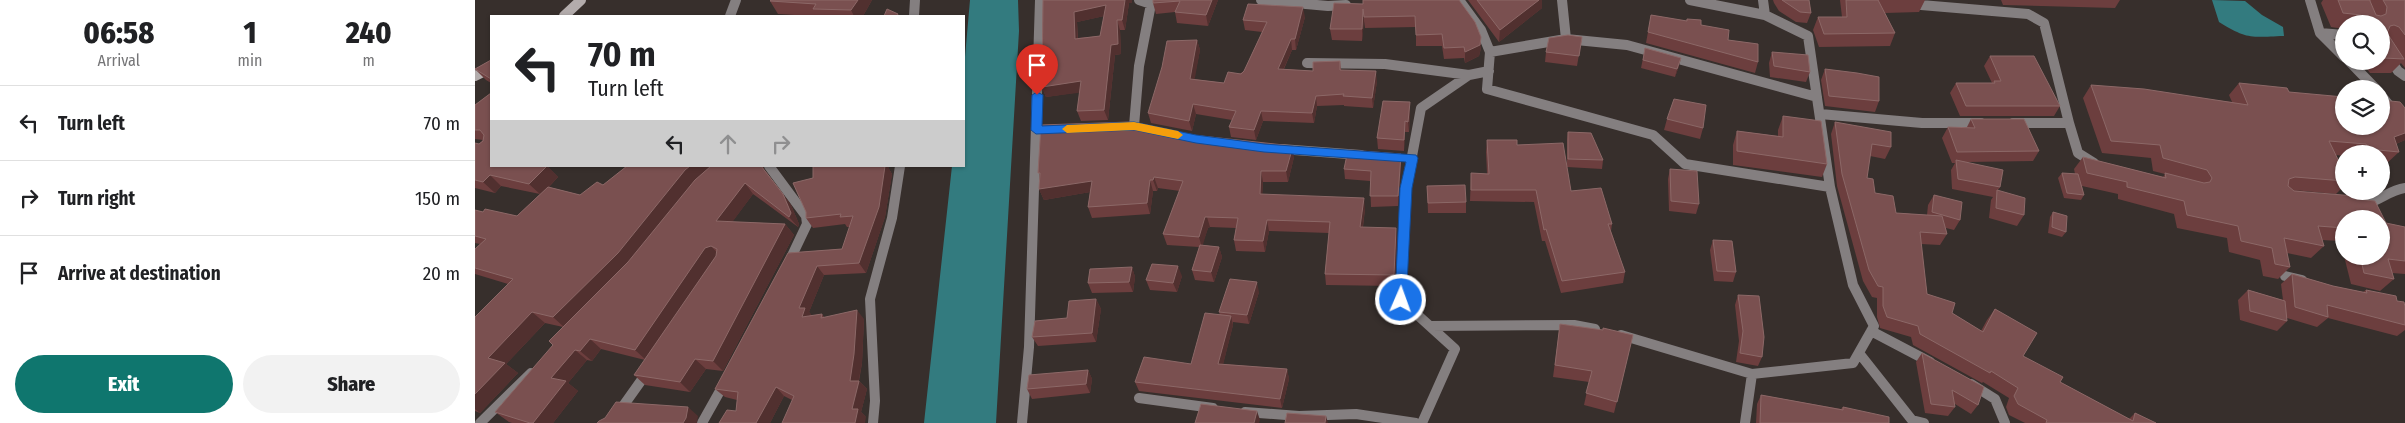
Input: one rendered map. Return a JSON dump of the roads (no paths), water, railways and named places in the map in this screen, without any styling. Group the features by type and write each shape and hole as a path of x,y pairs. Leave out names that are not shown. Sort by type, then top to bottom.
{"street":[{"path":"565,15 581,0"},
{"path":"730,15 736,0"},
{"path":"914,15 915,0"},
{"path":"1021,423 1029,347 1041,130 1040,0"},
{"path":"1133,126 1139,66 1151,4 1139,0"},
{"path":"1261,0 1328,6 1352,4"},
{"path":"1459,0 1481,30 1490,52 1487,89 1653,136 1685,164 1830,187"},
{"path":"1562,0 1567,39"},
{"path":"1430,326 1574,325 1616,334 1752,374 1853,363 1874,326 1853,285 1830,187 1808,36 1765,15 1690,0"},
{"path":"1763,0 1765,15"},
{"path":"1909,0 1921,5 2028,14 2040,19 2044,24 2076,153 2082,159 2100,164"},
{"path":"2310,0 2320,33 2335,48"},
{"path":"2320,33 2335,34"},
{"path":"1490,52 1567,39 1627,45 1817,97"},
{"path":"2390,59 2398,71 2405,76"},
{"path":"1307,63 1385,64 1469,75 1489,71"},
{"path":"475,76 490,68"},
{"path":"2358,70 2367,80"},
{"path":"1422,423 1455,349 1401,300 1407,158 1421,108 1469,75"},
{"path":"2390,106 2405,125"},
{"path":"1820,114 1923,123 2069,123"},
{"path":"1274,149 1373,155"},
{"path":"770,167 806,216 807,224 782,276"},
{"path":"873,423 875,401 870,299 892,218 900,167"},
{"path":"2350,203 2373,204 2394,188 2405,188"},
{"path":"2285,276 2314,283"},
{"path":"1871,331 1939,366"},
{"path":"1859,353 1877,372 1912,420 1924,423"},
{"path":"480,423 541,362"},
{"path":"611,423 654,362"},
{"path":"702,423 731,372"},
{"path":"1745,423 1752,374"},
{"path":"1964,380 1995,399 2005,423"},
{"path":"1139,398 1232,410 1299,416 1356,414 1415,423"}],"water":[{"path":"970,0 1018,0 1019,31 996,423 924,423 952,167 965,167 965,57"},
{"path":"2212,0 2245,1 2262,15 2283,27 2284,36 2257,37 2237,32 2219,22"}]}
